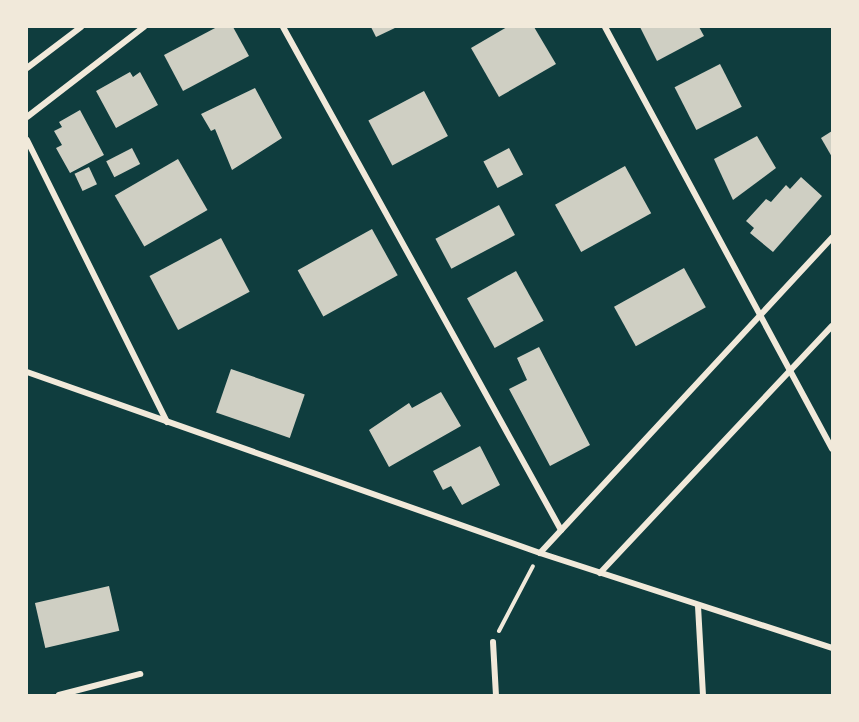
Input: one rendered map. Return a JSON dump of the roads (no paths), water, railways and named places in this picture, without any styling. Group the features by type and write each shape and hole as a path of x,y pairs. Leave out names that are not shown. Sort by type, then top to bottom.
{"street":[{"path":"27,68 81,27"},
{"path":"27,117 144,27"},
{"path":"283,27 561,530"},
{"path":"605,27 792,368 832,449"},
{"path":"27,140 167,422"},
{"path":"540,553 832,238"},
{"path":"600,573 832,326"},
{"path":"27,372 540,553 832,648"},
{"path":"698,606 704,695"},
{"path":"493,642 496,695"},
{"path":"58,695 140,674"}]}
